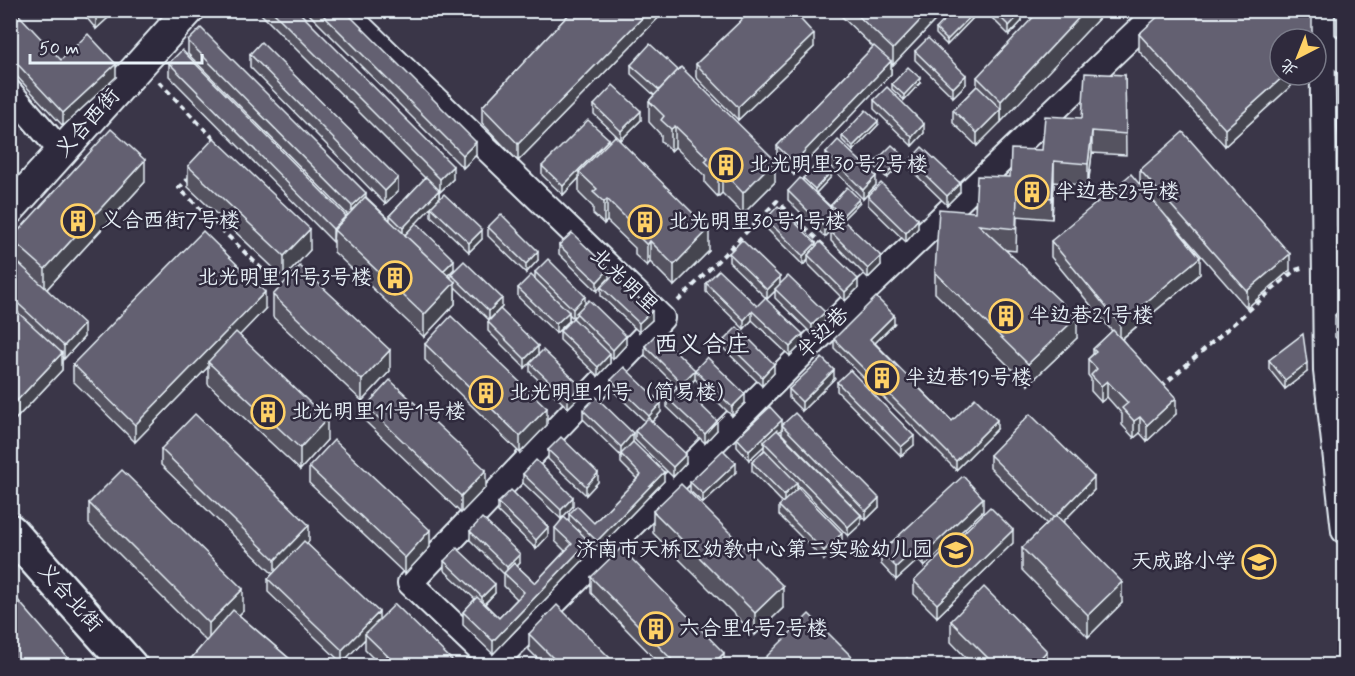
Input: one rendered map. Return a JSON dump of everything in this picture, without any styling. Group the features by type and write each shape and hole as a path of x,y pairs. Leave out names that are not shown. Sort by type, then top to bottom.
{"main road":[{"name":"义合北街","path":"10,531 130,666"}],"street":[{"name":"义合西街","path":"10,209 189,10"},
{"name":"北光明里","path":"343,10 662,318 410,583 495,664"},
{"name":"半边巷","path":"495,664 868,288 1159,10"},
{"path":"1322,10 1323,27"},
{"path":"1328,46 1344,61"},
{"path":"1323,87 1326,370 1344,531"},
{"path":"10,92 62,152"}],"path":[{"path":"141,64 220,144"},
{"path":"196,171 179,188 268,275"},
{"path":"662,318 777,201 826,248"},
{"path":"1161,387 1295,270 1325,261"}],"building":[{"path":"92,10 102,10 96,16"},
{"path":"271,10 297,10 453,166 440,179"},
{"path":"318,10 344,10 476,142 463,155"},
{"path":"573,10 650,10 518,144 482,107"},
{"path":"752,10 792,10 814,34 738,107 696,64"},
{"path":"852,10 930,10 893,49"},
{"path":"954,10 968,10 972,15 947,40 936,29"},
{"path":"993,10 1020,10 1022,12 1009,26"},
{"path":"1040,10 1086,10 1001,101 977,77"},
{"path":"1165,10 1312,10 1312,27 1268,27 1268,87 1272,87 1225,129 1139,34"},
{"path":"18,14 61,60 88,34 116,64 63,113 10,56 10,21"},
{"path":"201,28 366,193 352,206 188,41"},
{"path":"928,38 966,75 953,88 915,51"},
{"path":"261,42 398,178 385,191 250,54"},
{"path":"650,44 678,70 659,90 631,65"},
{"path":"874,46 891,61 794,162 777,146"},
{"path":"182,50 346,216 333,229 169,63"},
{"path":"681,67 775,160 743,193 722,171 718,175 705,161 708,158 675,126 671,129 661,120 664,116 649,101"},
{"path":"908,67 920,78 904,95 892,84"},
{"path":"1085,73 1125,75 1126,134 1092,131 1088,164 1054,161 1052,198 1017,194 1016,229 979,225 1077,317 1028,364 935,272 939,209 975,212 977,176 1010,177 1011,149 1042,150 1045,116 1082,118"},
{"path":"613,85 641,111 621,131 594,105"},
{"path":"977,86 1001,109 977,133 953,110"},
{"path":"887,87 924,124 912,137 874,100"},
{"path":"1344,107 1344,141 1338,108"},
{"path":"866,110 878,121 853,146 842,136"},
{"path":"588,120 609,139 563,186 542,166"},
{"name":"义合西街7号楼","path":"111,129 145,160 45,269 11,239"},
{"path":"1183,132 1290,254 1247,291 1140,170"},
{"name":"北光明里30号1号楼","path":"615,136 709,229 674,265 650,241 647,245 635,233 638,230 607,199 604,202 593,192 597,189 579,172"},
{"path":"214,138 310,229 284,256 188,166"},
{"path":"838,140 876,176 863,190 826,153"},
{"path":"892,145 904,156 887,174 875,162"},
{"path":"922,147 960,183 947,196 910,160"},
{"path":"1344,154 1344,193 1337,156"},
{"path":"820,161 831,172 815,189 803,178"},
{"path":"1131,174 1200,257 1120,324 1051,241"},
{"path":"426,177 439,190 403,228 390,215"},
{"path":"800,178 838,215 825,228 788,191"},
{"path":"881,183 918,219 906,233 868,196"},
{"path":"847,187 859,199 842,216 831,205"},
{"path":"444,194 482,230 469,243 431,207"},
{"path":"365,197 455,282 424,315 334,230"},
{"path":"1344,202 1344,238 1337,203"},
{"path":"778,206 816,243 803,256 766,219"},
{"path":"501,214 538,251 526,264 488,227"},
{"path":"843,220 881,256 868,269 831,232"},
{"path":"416,223 454,260 443,271 405,235"},
{"path":"203,231 265,292 135,425 73,364"},
{"path":"572,233 609,269 597,282 559,245"},
{"path":"742,240 780,277 767,290 729,253"},
{"path":"820,242 858,279 845,292 808,255"},
{"path":"10,255 84,324 64,346 10,296"},
{"path":"548,259 585,296 573,309 535,272"},
{"path":"464,261 502,298 489,311 451,274"},
{"path":"300,266 390,350 362,380 273,295"},
{"path":"719,270 757,306 765,298 803,334 790,347 752,311 744,320 706,283"},
{"path":"614,274 652,311 639,323 601,287"},
{"path":"531,275 569,312 556,324 518,288"},
{"path":"788,276 825,312 812,325 775,289"},
{"name":"半边巷19号楼","path":"876,297 894,315 870,339 952,421 975,398 997,420 956,461 834,339"},
{"path":"589,300 626,336 613,350 576,313"},
{"path":"10,305 62,353 10,408"},
{"path":"1344,306 1344,325 1335,315"},
{"path":"500,309 538,346 525,359 488,322"},
{"name":"北光明里11号（简易楼）","path":"451,316 547,408 520,436 425,344"},
{"path":"573,318 610,354 598,367 560,331"},
{"path":"737,327 774,364 762,377 724,340"},
{"path":"1113,330 1176,398 1147,425 1140,417 1134,421 1122,408 1128,403 1107,381 1101,386 1091,375 1097,369 1088,359 1096,352 1093,349"},
{"path":"236,332 327,419 300,448 208,362"},
{"path":"657,333 695,370 682,383 645,346"},
{"path":"1303,334 1307,363 1285,380 1269,360"},
{"path":"543,350 581,386 568,399 530,363"},
{"path":"707,357 745,394 732,407 695,370"},
{"path":"822,358 834,370 802,402 789,389"},
{"path":"624,367 661,403 649,416 611,380"},
{"path":"850,370 914,436 901,447 837,382"},
{"path":"390,380 486,470 461,496 366,406"},
{"path":"680,385 717,421 705,434 667,398"},
{"path":"596,397 633,433 621,447 583,410"},
{"path":"770,407 782,420 749,451 737,438"},
{"path":"795,413 879,498 866,511 782,425"},
{"path":"195,414 309,525 275,560 161,449"},
{"path":"1030,414 1094,477 1054,518 990,455"},
{"path":"648,418 686,454 673,467 635,431"},
{"path":"777,430 861,515 848,527 764,442"},
{"path":"561,437 598,473 586,486 548,450"},
{"path":"334,440 430,530 405,558 309,467"},
{"path":"633,442 664,472 597,541 569,514 577,506 594,523 641,475 621,454"},
{"path":"723,450 736,463 703,494 690,482"},
{"path":"765,450 797,483 784,495 752,462"},
{"path":"536,460 573,497 561,510 523,474"},
{"path":"122,470 243,589 209,623 89,503"},
{"path":"963,476 983,498 924,554 918,547 896,567 881,552"},
{"path":"681,484 783,586 755,613 653,511"},
{"path":"798,488 842,533 824,551 779,506"},
{"path":"511,490 548,527 536,540 498,503"},
{"path":"990,507 1013,530 937,604 914,581"},
{"path":"1056,515 1122,582 1088,615 1022,548"},
{"path":"564,517 589,541 493,641 463,612 477,597 499,618 524,592 504,573 514,563 535,583 572,544 555,528"},
{"path":"482,518 520,554 507,567 470,531"},
{"path":"304,541 379,612 342,650 268,579"},
{"path":"457,548 495,584 482,597 444,561"},
{"name":"六合里4号2号楼","path":"621,548 724,653 711,666 678,666 591,577"},
{"path":"984,587 1047,651 1033,666 996,666 951,621"},
{"path":"10,591 75,666 10,666"},
{"path":"395,604 458,666 398,666 365,634"},
{"path":"557,605 618,666 561,666 529,634"},
{"path":"233,610 298,666 193,666 188,662"},
{"path":"809,614 861,666 762,666 760,663"},
{"path":"907,658 915,666 900,666"}],"place":[{"name":"北光明里30号2号楼","path":"726,165"},
{"name":"半边巷23号楼","path":"1032,192"},
{"name":"义合西街7号楼","path":"78,221"},
{"name":"北光明里30号1号楼","path":"645,222"},
{"name":"北光明里11号3号楼","path":"395,278"},
{"name":"半边巷21号楼","path":"1006,316"},
{"name":"半边巷19号楼","path":"882,378"},
{"name":"北光明里11号（简易楼）","path":"486,393"},
{"name":"北光明里11号1号楼","path":"268,412"},
{"name":"济南市天桥区幼教中心第二实验幼儿园","path":"956,550"},
{"name":"天成路小学","path":"1259,562"},
{"name":"六合里4号2号楼","path":"656,629"}],"district":[{"name":"西义合庄","path":"702,345"}]}
